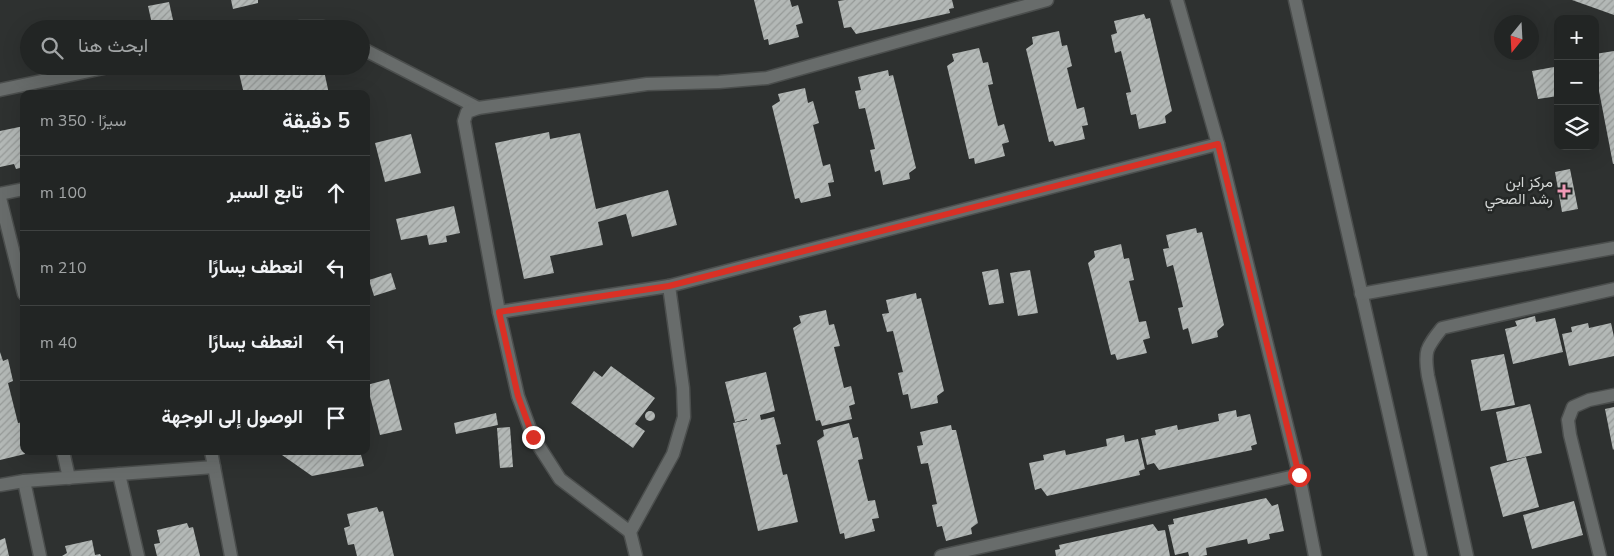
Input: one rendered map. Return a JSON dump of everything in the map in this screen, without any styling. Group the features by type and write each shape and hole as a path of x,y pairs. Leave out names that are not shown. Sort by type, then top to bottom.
{"street":[{"path":"636,556 630,532 560,479 533,437 518,396 499,312 464,121 467,112 478,108 647,84 719,82 767,78 1047,0"},
{"path":"1177,0 1218,144 1299,475 1315,556"},
{"path":"1295,0 1420,556"},
{"path":"370,53 478,108"},
{"path":"0,90 70,75"},
{"path":"499,312 669,286 1218,144"},
{"path":"20,189 0,196 20,278"},
{"path":"1361,294 1614,248"},
{"path":"630,532 673,454 684,417 669,286"},
{"path":"1467,556 1428,376 1425,357 1429,344 1442,328 1614,289"},
{"path":"1600,556 1568,420 1572,407 1589,400 1614,396"},
{"path":"64,455 69,478"},
{"path":"212,455 231,556"},
{"path":"0,485 24,481 214,467"},
{"path":"119,474 138,556"},
{"path":"941,556 1299,475"},
{"path":"24,481 40,556"}],"building":[{"path":"231,0 258,0 258,3 233,9"},
{"path":"754,0 790,0 792,7 798,5 803,23 796,25 799,37 769,45 768,39 764,40"},
{"path":"952,0 954,8 949,9 950,13 856,34 851,27 844,28 838,1"},
{"path":"1572,0 1614,0 1614,15"},
{"path":"169,2 173,20 151,20 148,6"},
{"path":"1144,14 1146,19 1150,18 1172,111 1165,116 1166,123 1139,129 1136,114 1131,115 1126,93 1131,92 1121,51 1115,53 1111,35 1117,33 1114,21"},
{"path":"1059,31 1062,46 1067,45 1072,66 1067,68 1077,109 1084,107 1088,125 1082,126 1085,139 1055,146 1053,141 1049,142 1026,49 1033,44 1032,37"},
{"path":"979,48 983,63 988,62 993,84 988,85 998,126 1004,124 1009,142 1002,144 1005,156 975,164 974,158 969,159 947,66 954,61 952,54"},
{"path":"1614,51 1614,164 1599,91 1599,53"},
{"path":"1554,67 1554,97 1538,99 1532,71"},
{"path":"888,70 889,76 893,75 916,168 909,173 910,179 883,185 880,170 875,172 870,150 875,149 865,108 859,109 855,91 861,90 858,77"},
{"path":"239,75 325,75 328,90 243,90"},
{"path":"805,88 808,103 813,101 819,123 813,125 823,166 830,164 834,182 828,183 831,196 801,203 799,198 795,199 772,106 780,101 778,94"},
{"path":"20,127 20,168 16,169 14,164 0,167 0,131"},
{"path":"549,132 550,139 580,133 596,209 668,190 677,225 632,237 626,214 598,222 603,245 550,256 554,273 524,279 495,143"},
{"path":"411,134 421,173 385,182 375,143"},
{"path":"1570,169 1578,209 1562,212 1555,172"},
{"path":"454,206 460,233 446,236 447,242 429,245 427,235 401,240 396,219"},
{"path":"1196,228 1197,233 1202,232 1224,325 1217,331 1218,337 1192,344 1188,328 1183,330 1178,308 1183,307 1173,265 1167,267 1163,249 1169,248 1166,235"},
{"path":"1121,244 1124,259 1129,258 1134,280 1129,281 1139,322 1146,321 1150,338 1143,340 1147,353 1117,360 1115,354 1111,355 1088,263 1095,257 1094,251"},
{"path":"998,269 1004,303 989,305 982,272"},
{"path":"1030,270 1038,313 1018,316 1010,273"},
{"path":"391,273 396,289 374,296 370,280"},
{"path":"916,293 917,299 921,298 944,391 937,396 938,403 911,409 908,394 903,395 898,373 903,372 893,331 887,332 882,314 889,313 886,300"},
{"path":"826,310 829,325 834,324 840,346 834,347 844,388 851,386 855,404 849,406 852,419 822,426 820,420 816,421 793,328 801,323 799,316"},
{"path":"1535,316 1536,322 1555,318 1563,352 1513,364 1505,329 1517,326 1515,321"},
{"path":"1588,323 1589,328 1611,323 1614,337 1614,356 1569,366 1562,334 1572,332 1571,327"},
{"path":"0,352 3,361 8,359 13,381 8,383 18,423 20,423 21,455 0,460"},
{"path":"1504,354 1515,405 1481,411 1471,360"},
{"path":"611,366 655,398 635,424 645,431 633,448 571,403 594,371 602,377"},
{"path":"766,372 775,411 760,415 761,420 774,417 781,444 776,445 783,475 787,474 798,522 758,531 733,423 747,419 735,422 725,382"},
{"path":"389,379 402,430 380,435 370,397 370,384"},
{"path":"1530,404 1542,453 1507,461 1496,412"},
{"path":"1614,407 1614,449 1613,450 1605,409"},
{"path":"1236,410 1237,417 1250,414 1257,444 1251,446 1252,450 1159,470 1154,463 1147,465 1141,438 1156,435 1155,430 1177,425 1178,430 1219,421 1218,414"},
{"path":"650,411 655,416 650,421 645,416"},
{"path":"496,413 498,425 456,434 454,423"},
{"path":"849,423 853,438 858,437 863,459 858,460 868,501 875,500 879,518 872,519 875,531 845,539 844,533 840,534 817,441 824,436 823,430"},
{"path":"951,425 952,430 956,430 978,523 971,528 972,534 946,541 942,526 937,527 932,505 937,504 928,463 921,464 917,446 923,445 920,432"},
{"path":"510,427 513,467 500,468 497,428"},
{"path":"1124,435 1125,442 1138,439 1145,469 1139,471 1140,475 1047,496 1041,488 1035,490 1029,463 1044,460 1043,455 1065,450 1066,455 1107,446 1106,439"},
{"path":"282,455 361,455 364,466 312,476"},
{"path":"1526,457 1539,507 1503,517 1490,467"},
{"path":"1266,498 1272,506 1278,504 1284,531 1269,534 1270,539 1248,544 1247,539 1206,548 1207,555 1189,556 1188,552 1175,555 1168,525 1174,524 1173,519"},
{"path":"1574,501 1583,535 1532,549 1523,515"},
{"path":"377,507 379,512 383,511 394,556 357,556 354,544 348,545 344,528 350,526 347,514"},
{"path":"187,523 189,528 193,527 200,556 157,556 154,544 160,543 157,530"},
{"path":"1153,524 1158,531 1165,530 1170,556 1056,556 1055,550 1060,549 1059,545"},
{"path":"5,538 9,556 0,556 0,540"},
{"path":"92,540 95,555 100,554 101,556 62,556 67,553 65,546"}],"place":[{"name":"مركز ابن رشد الصحي","path":"1564,191"}],"route":[{"path":"533,437 518,396 499,312 669,286 1218,144 1299,475"}]}
